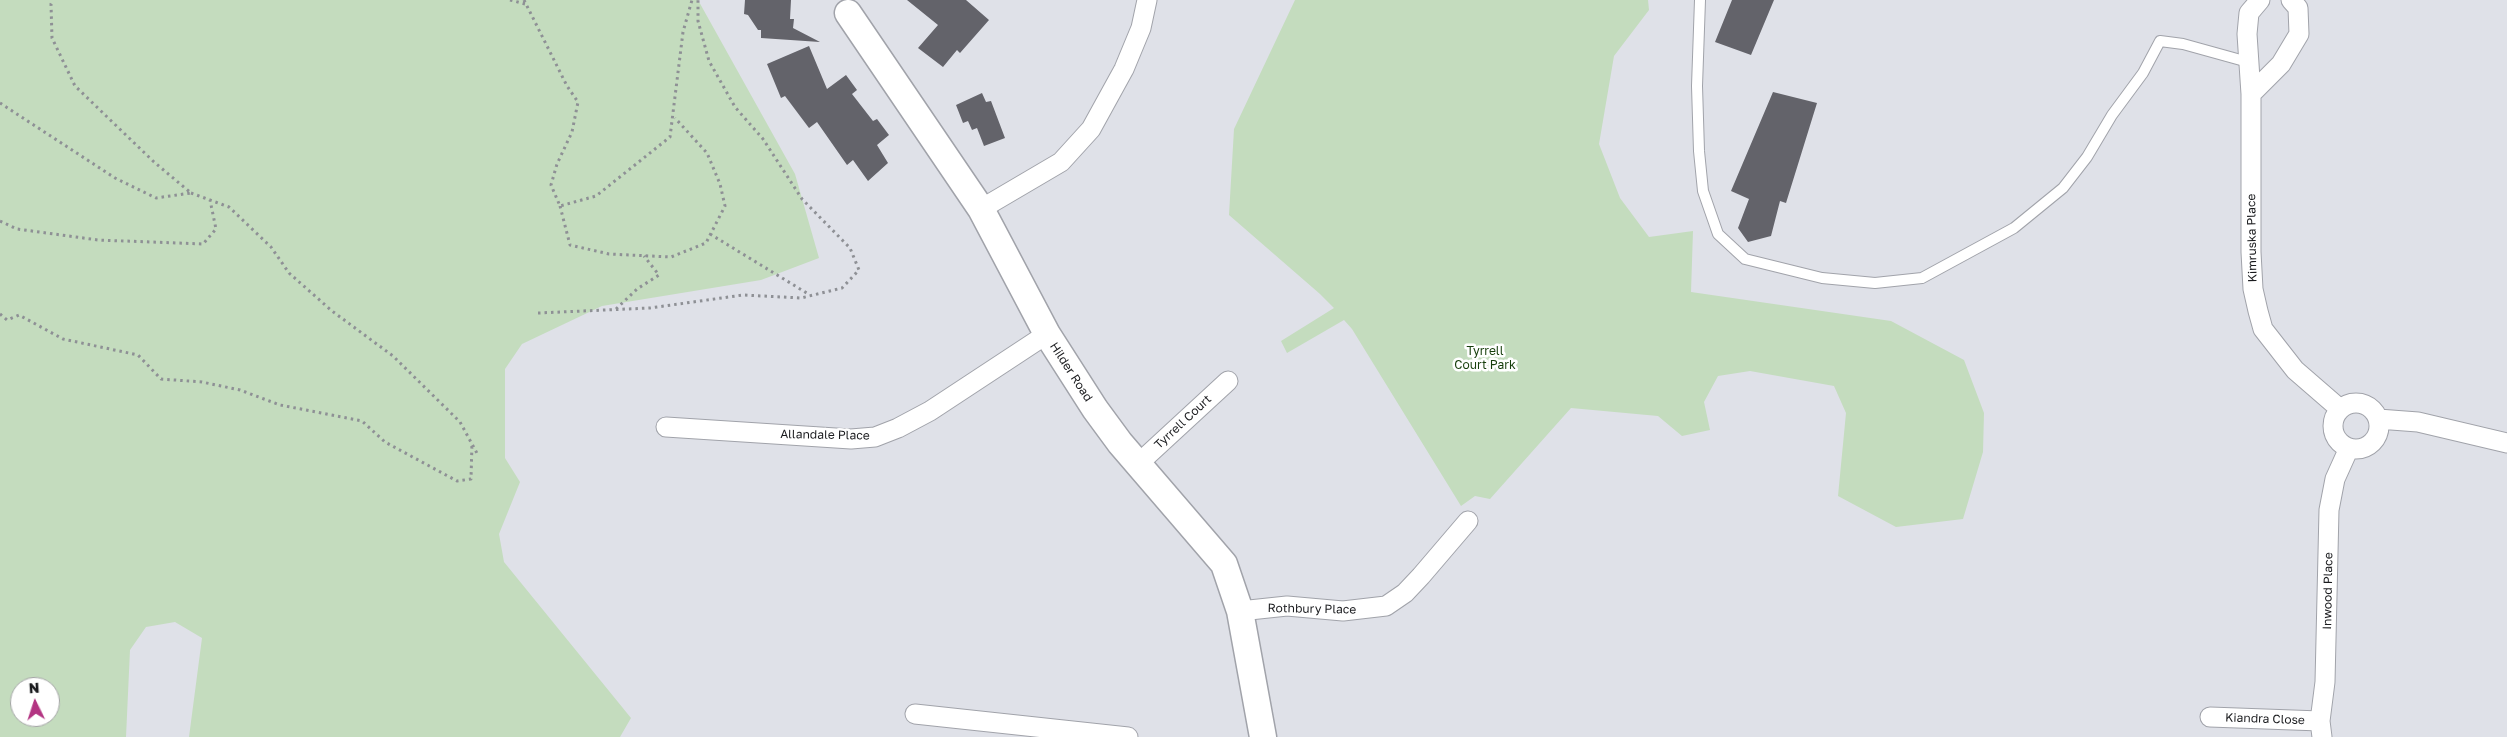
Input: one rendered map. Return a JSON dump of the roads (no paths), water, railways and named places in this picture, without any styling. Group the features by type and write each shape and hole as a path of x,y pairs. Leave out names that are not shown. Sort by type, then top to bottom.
{"street":[{"path":"981,209 1061,162 1091,129 1124,69 1141,28 1147,0"},
{"name":"Kimruska Place","path":"2260,0 2249,13 2246,34 2251,94 2251,252 2253,289 2263,329 2295,370 2340,409"},
{"path":"2251,94 2281,64 2299,34 2298,8 2291,0"},
{"name":"Hilder Road","path":"848,12 981,209 1046,334 1095,409 1138,464 1224,564 1240,611 1263,737"},
{"name":"Allandale Place","path":"666,427 830,438 875,437 898,428 930,411 1046,334"},
{"name":"Tyrrell Court","path":"1138,464 1228,381"},
{"path":"2350,404 2362,404 2372,410 2378,419 2378,432 2372,443 2361,449 2349,448 2338,442 2333,431 2333,419 2340,409 2350,404"},
{"path":"2378,419 2418,422 2507,443"},
{"name":"Inwood Place","path":"2321,729 2326,673 2329,510 2335,479 2349,448"},
{"name":"Rothbury Place","path":"1240,611 1287,606 1343,612 1386,606 1405,593 1468,521"},
{"path":"915,714 1128,737"},
{"name":"Kiandra Close","path":"2210,717 2321,729"}],"lane":[{"path":"1700,0 1696,86 1702,191 1718,234 1745,259 1822,278 1876,283 1922,278 2014,228 2063,188 2087,158 2112,115 2143,73 2160,41 2183,44 2248,62"}],"park label":[{"name":"Tyrrell Court Park","path":"1485,358"}]}
